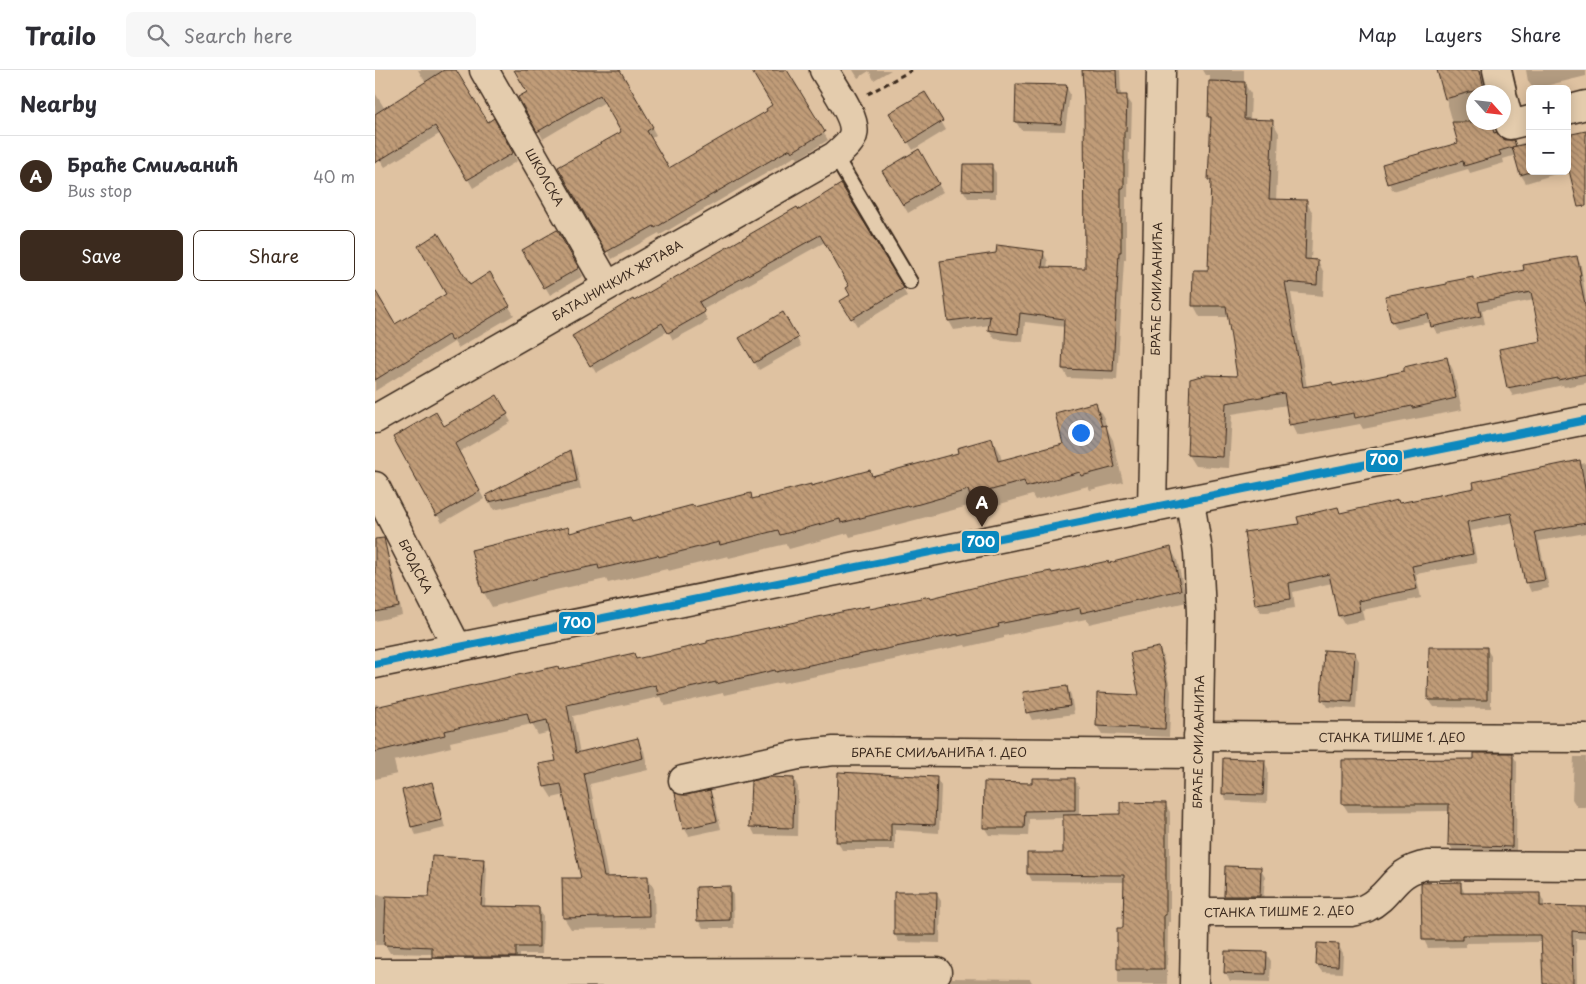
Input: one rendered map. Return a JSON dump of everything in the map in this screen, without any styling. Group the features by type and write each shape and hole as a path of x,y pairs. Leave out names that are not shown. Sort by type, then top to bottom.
{"street":[{"name":"ШКОЛСКА","path":"484,70 607,285"},
{"path":"825,70 845,106"},
{"name":"БРАЋЕ СМИЉАНИЋА","path":"1152,508 1161,70"},
{"path":"1497,70 1500,85"},
{"path":"1571,109 1586,105"},
{"name":"БАТАЈНИЧКИХ ЖРТАВА","path":"375,419 835,156 845,147 853,135 853,122 845,106"},
{"path":"1511,109 1520,122"},
{"path":"375,664 1586,420"},
{"name":"БРОДСКА","path":"375,486 457,647"},
{"name":"БРАЋЕ СМИЉАНИЋА","path":"1190,501 1198,552 1201,613 1197,745 1194,984"},
{"name":"СТАНКА ТИШМЕ 1. ДЕО","path":"1197,745 1586,738"},
{"name":"БРАЋЕ СМИЉАНИЋА 1. ДЕО","path":"683,780 798,755 834,751 1197,745"},
{"name":"СТАНКА ТИШМЕ 2. ДЕО","path":"1196,912 1351,912 1365,909 1372,904 1401,875 1413,868 1427,866 1586,866"},
{"path":"387,977 937,972"}],"lane":[{"path":"835,156 910,282"}],"path":[{"path":"845,106 912,70"}],"building":[{"path":"444,70 456,70 488,122 494,118 513,153 467,180 435,126 375,163 375,114"},
{"path":"514,70 620,70 653,127 647,131 669,168 767,111 766,109 772,105 751,70 787,70 825,132 792,152 790,149 655,228 654,226 606,252 558,167 621,132 600,95 537,132 518,97 527,92"},
{"path":"1082,70 1116,70 1117,95 1127,95 1126,131 1124,131 1124,188 1121,188 1121,252 1119,252 1113,371 1062,369 1064,319 1020,313 1018,334 988,330 990,316 948,321 940,261 996,253 997,245 1044,251 1042,267 1085,268"},
{"path":"1437,70 1480,70 1483,85 1466,85 1466,93 1445,99"},
{"path":"1209,81 1245,82 1244,119 1273,120 1269,199 1307,200 1305,259 1318,260 1317,285 1285,282 1303,387 1332,382 1333,386 1404,371 1404,367 1447,357 1456,398 1355,418 1354,413 1289,425 1284,393 1226,403 1223,457 1187,455 1190,379 1205,375 1237,376 1226,306 1192,306 1193,270 1208,270 1211,180 1208,180 1211,117 1208,117"},
{"path":"1016,84 1067,85 1061,124 1015,122"},
{"path":"925,92 943,121 907,143 889,113"},
{"path":"1452,122 1466,122 1466,130 1493,130 1494,133 1497,132 1505,140 1514,140 1516,146 1499,151 1501,155 1464,166 1463,161 1387,184 1382,164 1458,143"},
{"path":"1586,131 1586,206 1578,207 1570,175 1571,134"},
{"path":"1526,144 1526,173 1520,175 1512,147"},
{"path":"919,149 939,184 903,205 882,171"},
{"path":"963,164 992,164 992,191 962,190"},
{"path":"841,184 904,288 851,319 840,301 850,295 846,288 849,286 820,235 699,302 705,312 668,333 662,323 590,366 572,336 633,299 634,301 797,207 799,210"},
{"path":"557,230 579,268 544,288 522,250"},
{"path":"438,233 470,285 490,272 510,306 452,341 448,335 375,380 375,290 395,324 446,294 418,246"},
{"path":"1577,256 1586,309 1586,374 1507,388 1499,349 1541,341 1531,292 1478,302 1481,316 1431,327 1428,314 1391,322 1385,296 1473,277 1473,280 1524,270 1523,265"},
{"path":"783,312 798,338 754,363 739,338"},
{"path":"497,395 508,414 455,444 480,491 436,516 393,437 436,412 444,426"},
{"path":"1096,402 1102,426 1106,425 1115,467 1081,476 1080,472 1026,487 1024,481 970,496 968,490 909,507 841,523 840,519 780,535 778,530 720,545 719,542 599,569 598,565 538,578 483,593 471,550 568,527 570,533 631,517 632,521 693,505 694,507 751,493 752,499 870,470 872,476 958,453 957,448 992,438 998,461 1063,444 1055,413"},
{"path":"571,450 577,481 489,502 486,495"},
{"path":"1580,460 1586,494 1586,523 1535,532 1545,580 1525,583 1511,513 1467,522 1473,554 1412,566 1417,589 1358,601 1360,611 1338,616 1329,574 1289,583 1291,599 1255,604 1244,532 1299,524 1297,517 1338,507 1340,513 1398,500 1399,503 1474,488 1473,482"},
{"path":"384,538 399,607 375,612 375,539"},
{"path":"1171,547 1181,590 1081,613 1080,608 998,624 999,627 958,636 958,634 658,695 656,685 567,705 576,753 638,738 643,758 584,773 604,877 648,876 649,916 563,918 562,878 581,878 561,784 544,787 539,764 556,761 547,720 530,724 527,713 444,731 445,735 375,752 375,707 558,666 559,670 634,653 636,659 707,643 707,641 869,606 870,609 930,596 931,598 1009,579 1051,571 1052,573 1108,561 1109,563"},
{"path":"1159,647 1167,683 1165,729 1096,726 1097,693 1139,695 1130,653"},
{"path":"1429,647 1487,647 1487,700 1428,700"},
{"path":"1324,650 1355,652 1352,702 1321,700"},
{"path":"1067,686 1070,706 1026,713 1023,692"},
{"path":"1474,753 1513,753 1512,847 1448,845 1449,804 1342,804 1342,760 1474,759"},
{"path":"1223,758 1265,760 1263,795 1222,794"},
{"path":"838,772 937,777 935,825 891,823 891,842 836,842"},
{"path":"768,777 794,778 793,828 749,827 751,781"},
{"path":"1032,778 1075,778 1075,810 1025,811 1024,828 983,828 984,782 1032,783"},
{"path":"432,782 442,820 411,827 402,790"},
{"path":"710,790 717,821 683,829 675,793 686,795"},
{"path":"1120,802 1166,803 1164,969 1117,969 1117,928 1123,928 1124,875 1027,874 1027,853 1063,853 1063,815 1120,814"},
{"path":"432,856 484,859 481,906 539,907 539,947 516,947 516,957 432,957 432,947 384,945 386,896 429,897"},
{"path":"1225,866 1261,867 1260,896 1224,896"},
{"path":"1461,882 1461,893 1540,893 1540,906 1586,907 1586,932 1572,931 1573,984 1543,984 1541,935 1462,935 1462,940 1422,940 1421,883"},
{"path":"730,886 730,920 697,921 696,887"},
{"path":"894,892 937,892 936,935 894,935"},
{"path":"1317,943 1339,944 1338,966 1316,965"},
{"path":"1225,951 1267,952 1266,974 1224,973"}],"transit line":[{"name":"700","path":"375,664 1586,420"}],"place":[{"name":"Браће Смиљанић","path":"982,527"}]}
